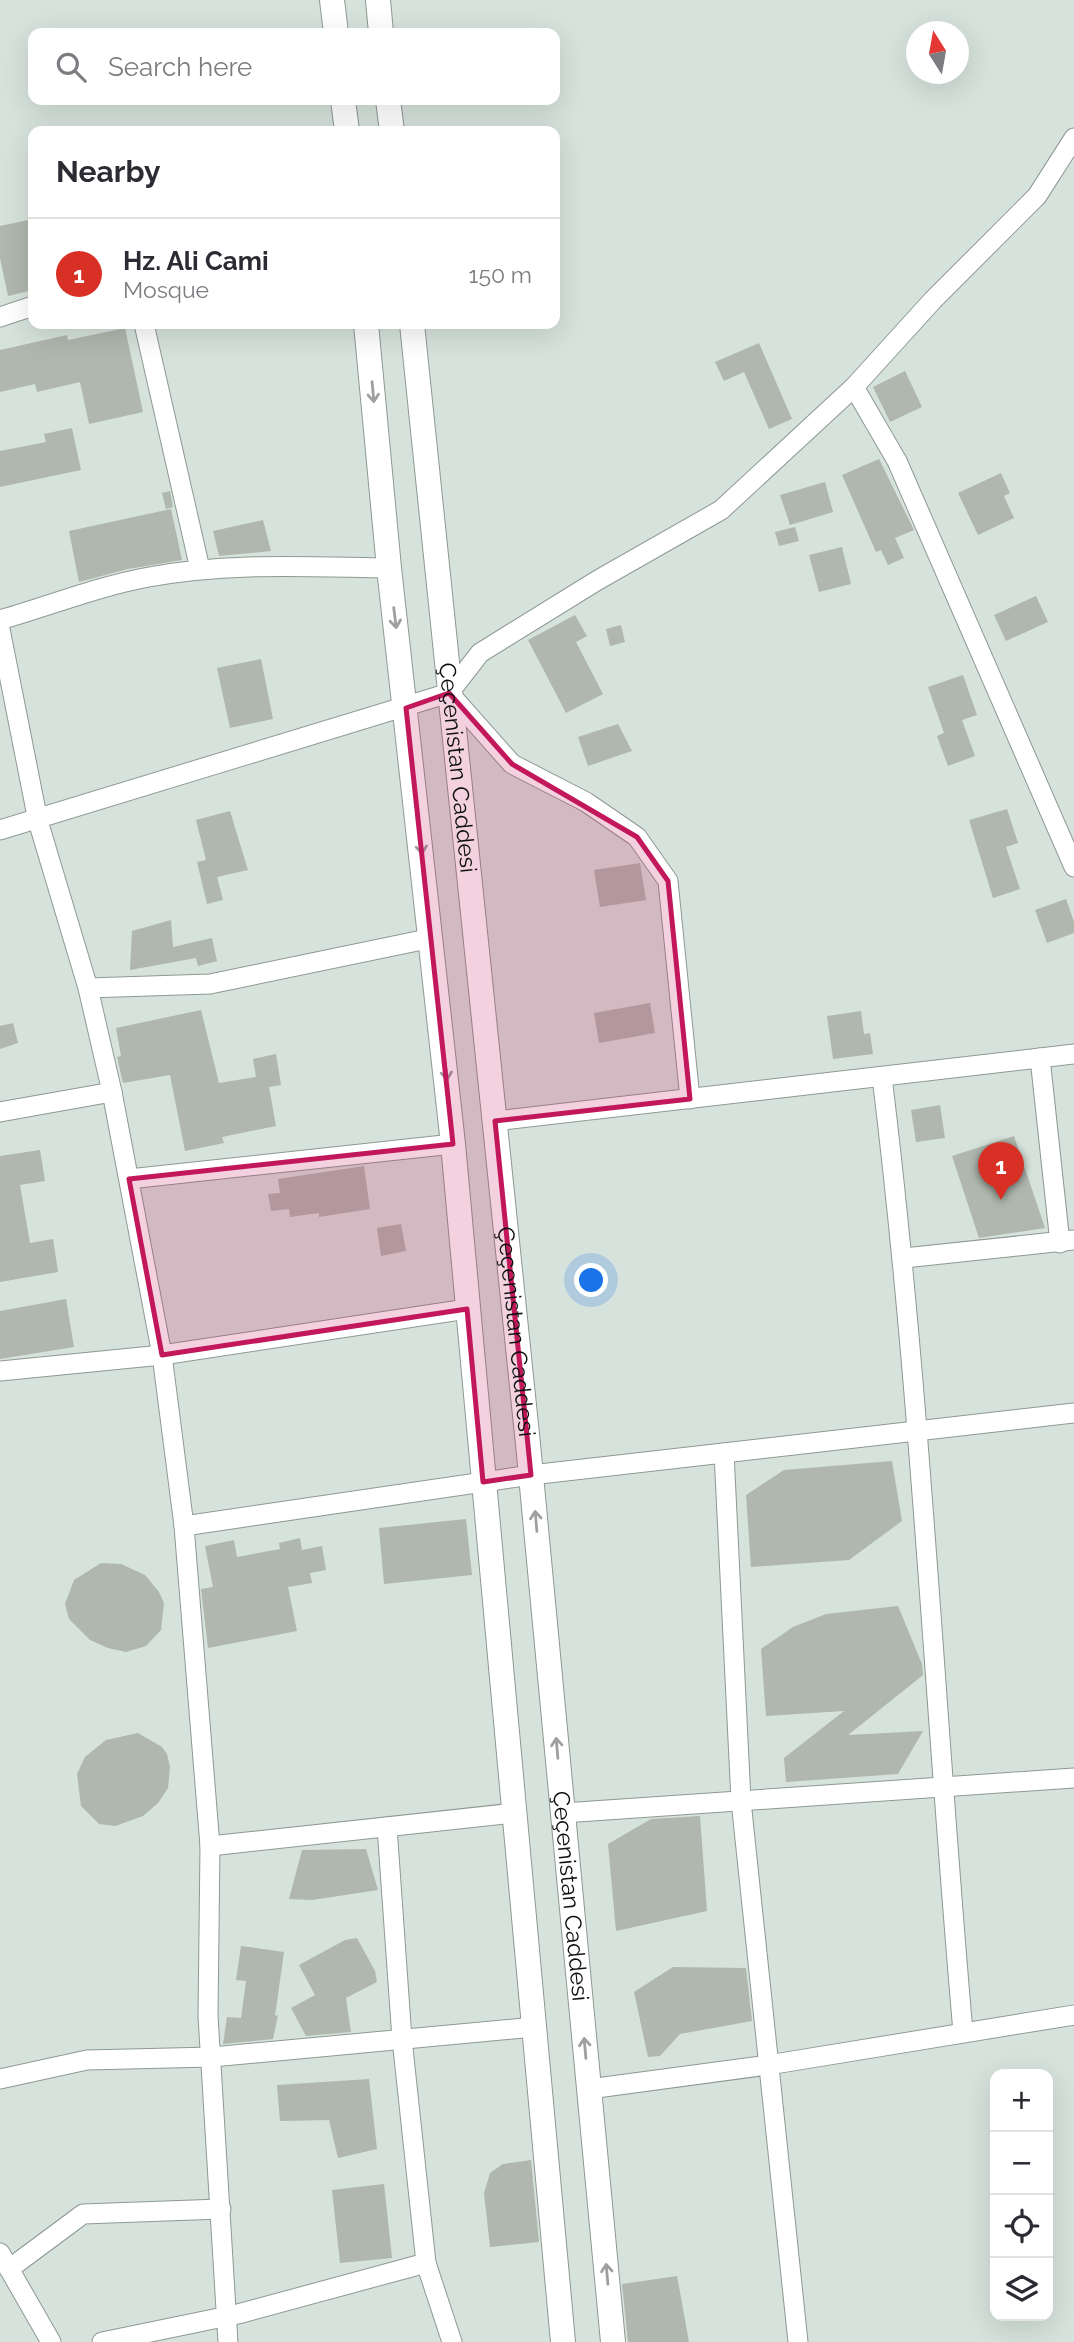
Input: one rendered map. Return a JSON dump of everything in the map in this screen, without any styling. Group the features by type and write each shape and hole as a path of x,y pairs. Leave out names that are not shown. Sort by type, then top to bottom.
{"main road":[{"path":"332,0 335,28"},
{"path":"378,0 381,28"},
{"path":"344,105 346,126"},
{"path":"389,105 391,126"},
{"name":"Çeçenistan Caddesi","path":"366,329 389,568 453,1143 563,2342"},
{"name":"Çeçenistan Caddesi","path":"413,329 531,1475 613,2342"}],"street":[{"path":"0,830 38,821 449,693 480,653 597,580 721,510 854,387 933,300 1037,196 1074,138"},
{"path":"0,317 28,308"},
{"path":"145,329 200,569"},
{"path":"854,387 897,461 1074,867"},
{"path":"0,620 147,577 200,569 243,565 389,568"},
{"path":"0,629 9,717 88,988 112,1092 162,1354 184,1526 210,1846 208,2016 228,2342"},
{"path":"449,693 512,764 586,802 638,837 668,881 690,1099"},
{"path":"88,988 210,984 432,938"},
{"path":"495,1121 1074,1054"},
{"path":"904,1258 1067,1241 1040,1058"},
{"path":"882,1077 904,1258 942,1787 963,2032"},
{"path":"0,1112 112,1092"},
{"path":"129,1179 453,1143"},
{"path":"0,1371 162,1354 467,1309"},
{"path":"184,1526 531,1475 1074,1413"},
{"path":"724,1453 741,1801 798,2342"},
{"path":"563,1813 1074,1778"},
{"path":"210,1846 514,1813"},
{"path":"387,1827 402,2039 426,2263 452,2342"},
{"path":"589,2089 768,2065 1074,2015"},
{"path":"0,2079 87,2060 212,2057 534,2027"},
{"path":"51,2342 5,2261 83,2214 220,2208"},
{"path":"102,2342 226,2316 426,2263"}],"highlighted area":[{"path":"449,693 512,764 637,837 668,881 690,1099 495,1121 531,1475 483,1482 467,1309 162,1355 129,1179 453,1144 406,708"}],"building":[{"path":"28,220 28,291 8,296 0,258 0,226"},
{"path":"125,329 143,412 89,424 80,382 37,392 35,384 0,392 0,350 67,335 68,340"},
{"path":"759,343 792,419 769,429 744,372 724,381 715,362"},
{"path":"905,371 922,407 890,422 873,387"},
{"path":"72,428 81,470 0,487 0,451 46,442 44,434"},
{"path":"879,459 914,530 895,538 904,558 888,565 881,550 876,552 842,475"},
{"path":"1001,473 1010,493 1004,496 1014,518 978,535 958,493"},
{"path":"825,482 833,512 790,525 780,495"},
{"path":"170,491 173,507 166,509 162,493"},
{"path":"171,509 182,560 128,569 79,582 69,531"},
{"path":"263,520 271,551 219,556 213,531"},
{"path":"795,527 799,541 779,546 775,532"},
{"path":"842,547 851,584 819,592 809,555"},
{"path":"1036,596 1048,622 1006,641 994,615"},
{"path":"575,615 587,636 576,642 603,694 566,713 528,640"},
{"path":"621,625 625,642 610,646 606,629"},
{"path":"261,659 273,719 230,728 217,668"},
{"path":"963,675 977,715 962,720 975,756 948,766 937,736 944,733 928,687"},
{"path":"618,724 632,751 588,766 578,737"},
{"path":"1007,809 1018,843 1006,847 1020,889 993,898 969,820"},
{"path":"230,811 248,870 217,877 223,900 207,904 197,862 206,860 196,820"},
{"path":"640,863 646,900 600,907 594,870"},
{"path":"1066,899 1074,922 1074,933 1047,943 1035,910"},
{"path":"171,920 173,947 212,938 217,961 198,966 196,958 130,970 132,931"},
{"path":"650,1003 655,1033 599,1043 594,1013"},
{"path":"201,1010 219,1083 256,1077 253,1059 276,1054 281,1085 269,1087 276,1126 222,1137 224,1143 185,1151 170,1075 123,1083 117,1057 121,1056 116,1028"},
{"path":"861,1011 864,1034 870,1033 873,1054 833,1059 827,1016"},
{"path":"13,1023 18,1043 0,1049 0,1026"},
{"path":"940,1105 945,1138 916,1142 911,1110"},
{"path":"1014,1136 1045,1228 979,1238 952,1156"},
{"path":"40,1150 45,1181 20,1185 30,1243 53,1239 58,1272 0,1282 0,1156"},
{"path":"364,1166 370,1209 319,1217 319,1213 290,1217 289,1209 271,1211 268,1194 280,1193 278,1179"},
{"path":"401,1224 406,1251 381,1256 377,1228"},
{"path":"66,1299 74,1347 0,1359 0,1311"},
{"path":"892,1461 902,1521 849,1560 751,1567 746,1495 784,1470"},
{"path":"466,1519 472,1575 384,1584 379,1528"},
{"path":"300,1538 302,1550 322,1546 326,1570 310,1573 312,1583 288,1587 297,1631 208,1648 201,1589 213,1587 205,1546 234,1540 237,1557 280,1549 279,1543"},
{"path":"101,1563 121,1564 145,1575 159,1592 164,1603 161,1630 146,1646 126,1652 108,1648 90,1640 69,1619 65,1604 74,1580"},
{"path":"898,1606 922,1664 923,1675 848,1735 923,1731 898,1774 786,1782 784,1758 844,1711 766,1716 761,1649 793,1627 826,1614"},
{"path":"138,1733 162,1747 167,1754 170,1767 168,1788 158,1803 143,1816 115,1826 99,1824 81,1806 77,1774 85,1757 106,1740"},
{"path":"700,1816 707,1911 616,1931 608,1844 651,1819"},
{"path":"366,1849 378,1890 312,1900 289,1899 302,1850"},
{"path":"357,1938 375,1971 377,1982 346,1998 351,2032 306,2036 291,2008 315,1995 299,1965 345,1940"},
{"path":"241,1946 284,1952 275,2016 278,2015 273,2039 223,2044 227,2017 241,2018 246,1981 236,1980"},
{"path":"673,1967 746,1968 752,2021 680,2034 660,2056 648,2057 634,1992"},
{"path":"369,2079 377,2149 338,2158 329,2120 280,2121 277,2085"},
{"path":"531,2160 539,2242 490,2247 484,2193 490,2173 503,2164"},
{"path":"384,2184 392,2258 340,2263 332,2190"},
{"path":"677,2276 689,2342 628,2342 622,2284"}],"place":[{"name":"Hz. Ali Cami","path":"1001,1200"}]}
